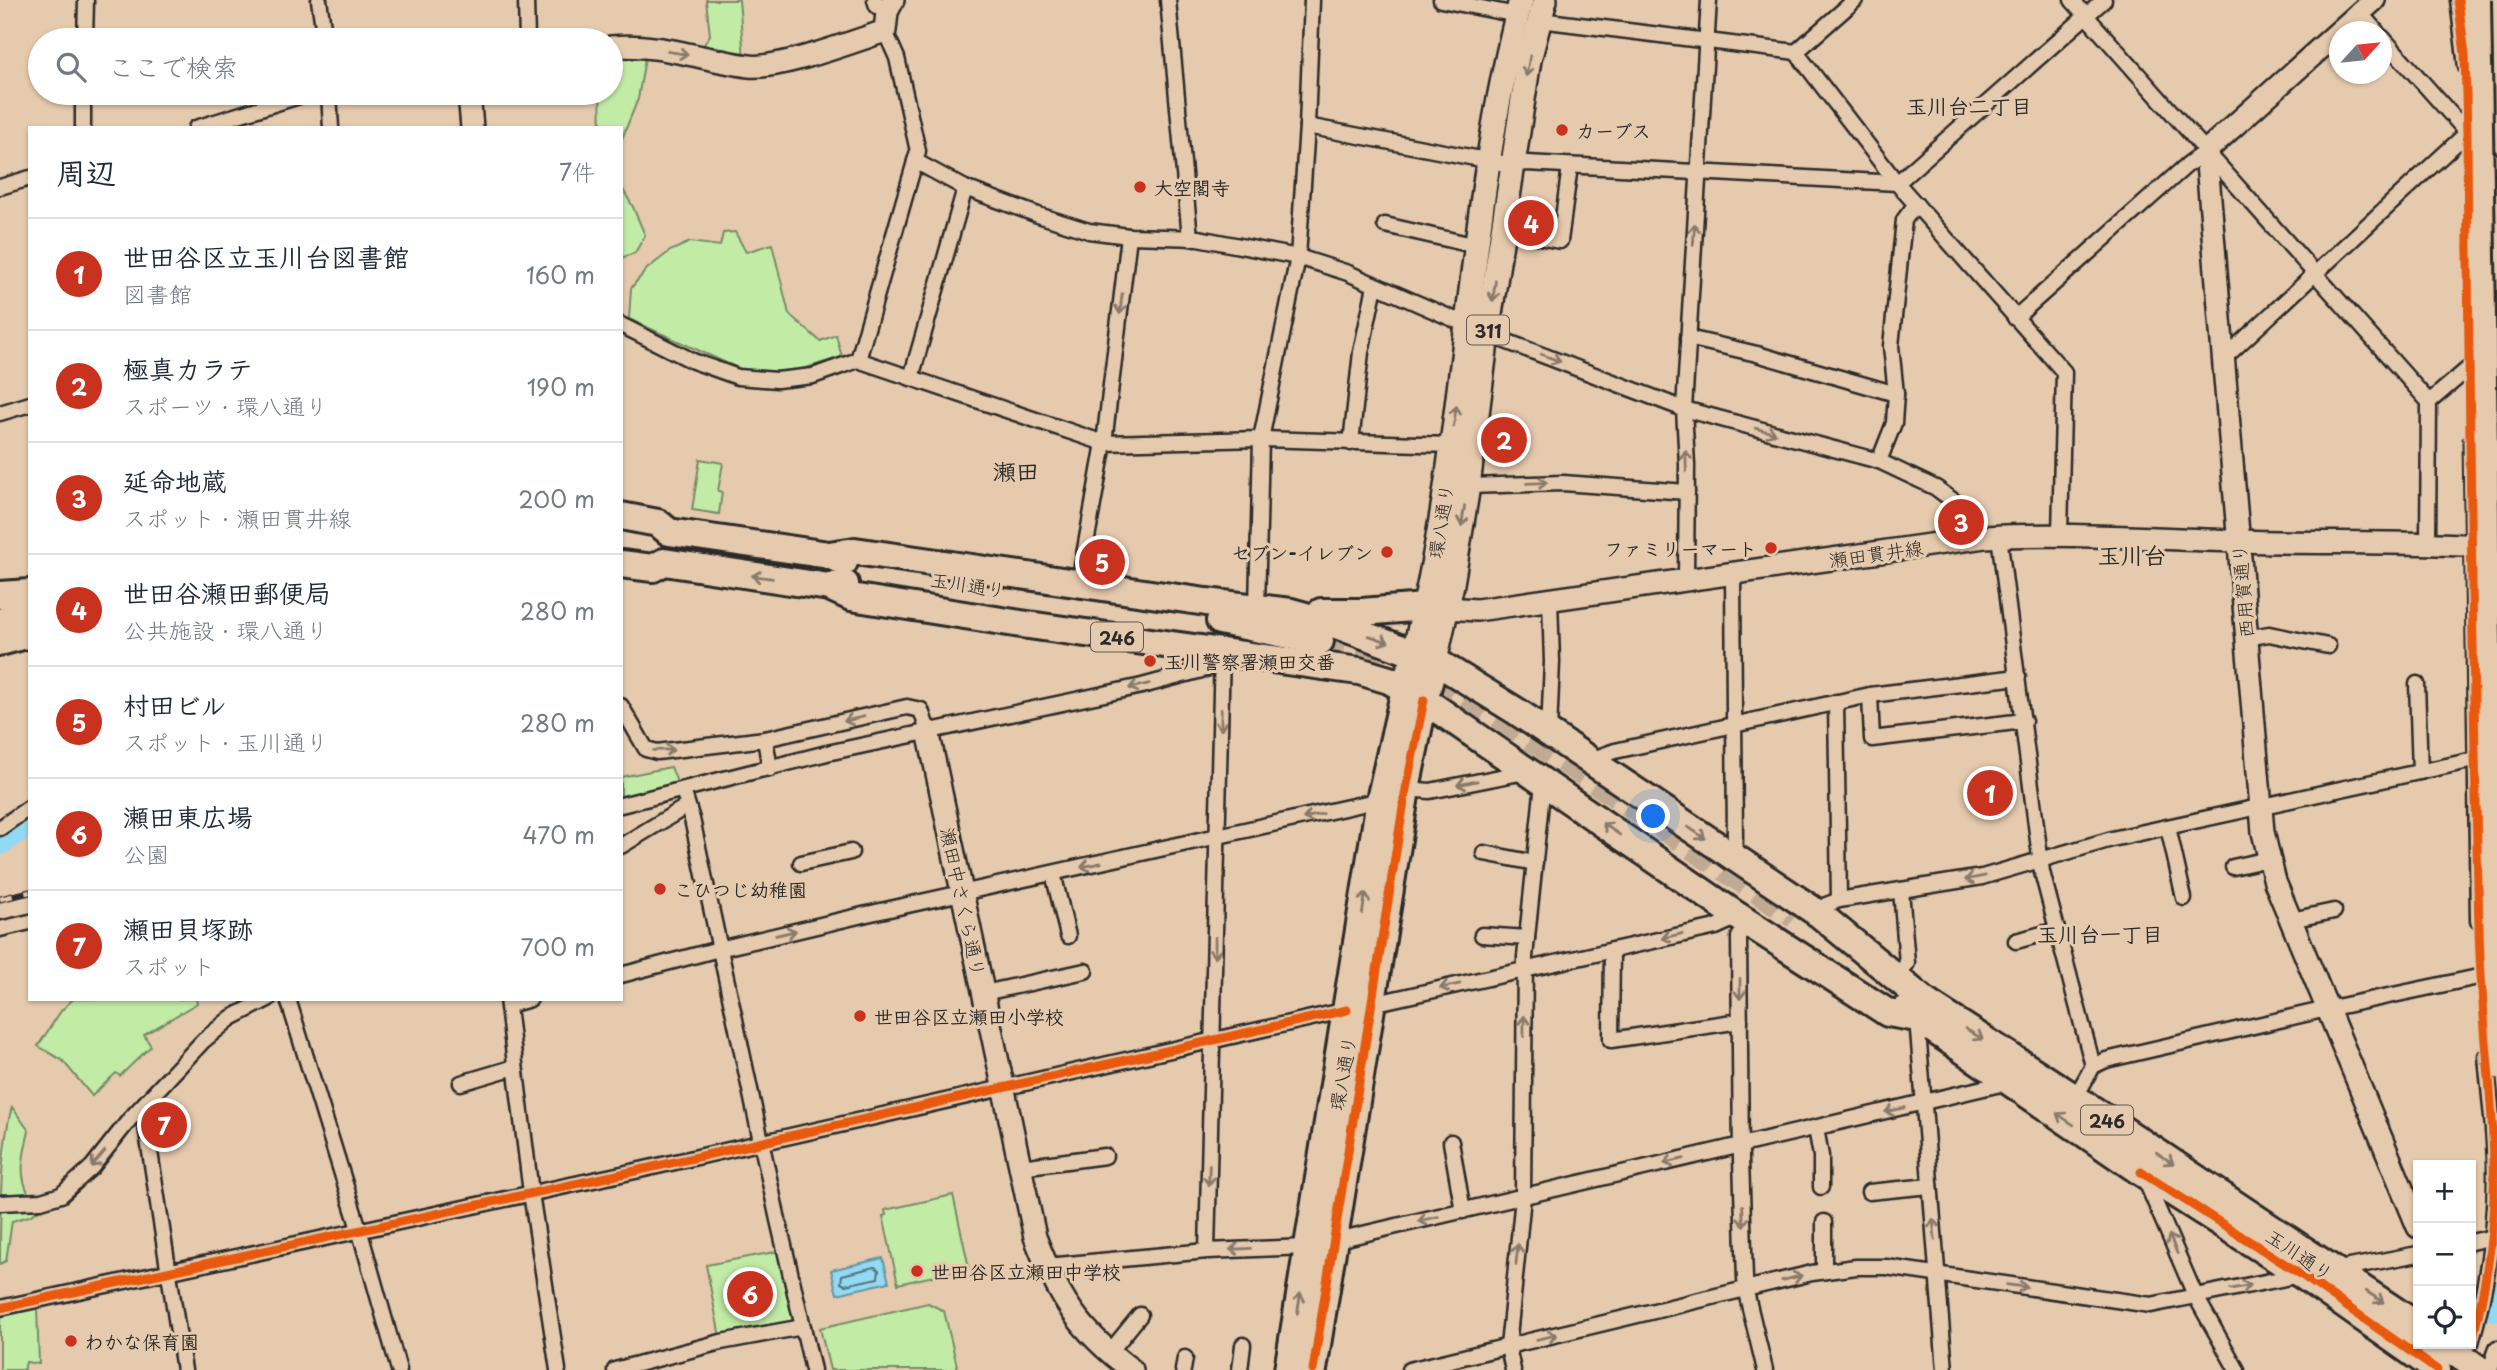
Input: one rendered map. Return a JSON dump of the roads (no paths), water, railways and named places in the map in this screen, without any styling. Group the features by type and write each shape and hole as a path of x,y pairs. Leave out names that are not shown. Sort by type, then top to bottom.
{"highway":[{"path":"2475,0 2478,29 2492,956 2497,1065"},
{"name":"玉川通り","path":"623,516 658,523 669,532 829,555 855,567 1239,623 1321,646"},
{"name":"246","path":"623,531 653,536 669,532"},
{"name":"246","path":"623,551 655,555 664,562"},
{"name":"246","path":"829,555 855,551 1291,612 1321,646 1359,671 1414,694 1741,918 1888,1013 1925,1013"},
{"name":"玉川通り","path":"623,564 653,568 664,562 830,587 853,582 1288,648 1321,646"},
{"name":"246","path":"830,587 851,597 1222,652 1321,646 1425,656 1549,732 1728,854 1898,977 1925,1013"},
{"path":"0,595 28,593"},
{"path":"1291,612 1362,612 1437,607"},
{"path":"0,612 28,612"},
{"path":"0,622 28,613"},
{"path":"0,642 28,635"},
{"name":"環八通り","path":"1359,1007 1380,800 1425,656"},
{"name":"環八通り","path":"1288,1370 1320,1244 1359,1007 1415,745 1414,694"},
{"path":"1493,747 1489,736 1492,719 1499,713 1516,711"},
{"path":"1415,745 1423,734 1433,727 1458,723"},
{"name":"玉川通り","path":"1809,914 2009,1082 2141,1172 2302,1275 2437,1370"},
{"name":"玉川通り","path":"1925,1013 2075,1098 2413,1323"},
{"name":"環八通り","path":"1313,1370 1320,1244"}],"main road":[{"name":"環八通り","path":"1425,656 1468,485 1477,329 1477,246 1500,88 1519,7"},
{"name":"環八通り","path":"1437,607 1451,445 1502,230 1529,60 1543,10"}],"street":[{"path":"85,28 86,0"},
{"path":"319,0 323,28"},
{"path":"526,0 527,28"},
{"path":"1168,0 1190,238"},
{"path":"1257,608 1261,439 1297,257 1307,126 1312,0"},
{"path":"1441,0 1519,7"},
{"path":"1709,0 1684,409 1686,579 1855,550 1920,547"},
{"path":"1797,52 1854,0"},
{"path":"2072,0 2429,402 2428,544"},
{"path":"1307,126 1512,165 1898,183 2104,0"},
{"path":"2458,0 2465,54 2467,133 2480,976 2495,1164 2494,1237 2476,1305"},
{"path":"2015,318 2206,151 2361,4 2370,21"},
{"path":"1543,10 1707,41 1797,52 1898,183 2064,372 2060,534"},
{"path":"623,47 640,47 751,66 771,66 885,11 918,151 858,360"},
{"path":"2392,48 2497,166"},
{"path":"83,105 83,126"},
{"path":"202,126 270,105"},
{"path":"330,105 331,126"},
{"path":"470,105 472,126"},
{"path":"2222,359 2467,133"},
{"name":"西用賀通り","path":"2206,151 2260,806 2269,859 2327,1009 2416,1223"},
{"path":"915,161 965,188 1089,231 1129,236 1190,238 1297,257 1348,273 1477,329 1684,409 1879,461 1936,488 1959,505 1992,536 2018,677 2041,859 2093,1066"},
{"path":"1502,230 1560,241 1570,166"},
{"path":"0,187 28,179"},
{"path":"911,378 965,188"},
{"path":"1879,461 1894,424 1896,394 1891,346 1904,220 1916,204"},
{"path":"1385,225 1477,246"},
{"path":"1079,583 1104,443 1129,236"},
{"path":"1351,443 1361,352 1375,286"},
{"path":"623,326 693,361 738,377 777,380 813,376 858,360 1104,443 1261,439 1451,445"},
{"path":"1688,338 1896,394"},
{"path":"2429,402 2497,344"},
{"path":"0,413 28,405"},
{"path":"1468,485 1563,483 1687,492"},
{"name":"瀬田貫井線","path":"1437,607 1478,610 1992,536 2060,534 2497,547"},
{"path":"1728,854 1735,844 1732,724 1733,574"},
{"path":"1549,732 1552,662 1550,598"},
{"path":"2246,638 2269,634 2328,646"},
{"path":"623,805 928,731 1142,686 1209,668 1222,652"},
{"path":"1207,1251 1222,652"},
{"path":"1590,760 1615,751 1870,695 2018,677"},
{"path":"2417,684 2420,772"},
{"path":"1870,695 1872,739 2024,720"},
{"path":"1836,702 1809,914 1901,890 1982,877 2112,839 2497,756"},
{"path":"623,710 646,750 657,752 765,739 907,707 921,710 928,731"},
{"name":"瀬田中さくら通り","path":"928,731 1035,1237 1058,1291 1077,1320 1109,1353 1132,1370"},
{"path":"765,739 770,769"},
{"path":"1406,789 1430,791 1535,777 1535,863 1525,970 1523,1197 1508,1347 1513,1370"},
{"path":"683,790 692,819 813,1370"},
{"path":"623,974 719,949 1380,800"},
{"path":"623,845 687,806"},
{"path":"0,828 28,808"},
{"path":"2168,827 2185,898"},
{"path":"801,863 851,852"},
{"path":"1484,853 1535,863"},
{"path":"2233,867 2269,859"},
{"path":"1053,873 1068,936"},
{"path":"1898,977 1906,963 1901,890"},
{"path":"2291,920 2334,911"},
{"path":"0,1308 1212,1041 1716,927 1741,918 1741,1144 1746,1290 1765,1370"},
{"path":"0,929 28,922"},
{"path":"2017,941 2057,930"},
{"path":"1482,935 1527,937"},
{"path":"1612,950 1611,1040 1740,1021"},
{"path":"984,993 1085,971"},
{"path":"2075,1098 2093,1066 2106,1060 2497,973"},
{"path":"0,1203 41,1201 61,1195 92,1167 130,1119 203,1041 231,1018 264,1001"},
{"path":"289,1001 399,1370"},
{"path":"508,1002 531,1193 558,1370"},
{"path":"1925,1013 1922,1103 1939,1274 1945,1370"},
{"path":"461,1083 515,1067"},
{"path":"1047,1266 1320,1244 2009,1082"},
{"path":"143,1107 184,1370"},
{"path":"1816,1128 1821,1156 1821,1187"},
{"path":"1451,1142 1463,1211"},
{"path":"1021,1167 1105,1156"},
{"path":"2141,1172 2196,1295 2237,1370"},
{"path":"1869,1192 1930,1186"},
{"path":"1824,1222 1824,1271"},
{"path":"2476,1241 2494,1237"},
{"path":"1409,1370 1824,1271 1872,1266 2151,1306 2196,1295 2413,1255"},
{"path":"1109,1353 1140,1315"},
{"path":"615,1370 721,1342 803,1327"},
{"path":"1240,1370 1243,1345"},
{"path":"2490,1370 2497,1348"}],"water":[{"path":"883,1258 889,1282 837,1294 831,1270"}],"waterway":[{"path":"0,842 28,822"},
{"path":"2495,1308 2497,1293"}],"tunnel":[{"path":"1320,641 1396,664 1440,681 1478,702 1795,916"}],"railway":[{"path":"0,899 28,892"}],"place":[{"name":"カーブス","path":"1562,130"},
{"name":"大空閣寺","path":"1140,187"},
{"name":"世田谷瀬田郵便局","path":"1531,223"},
{"name":"極真カラテ","path":"1504,440"},
{"name":"延命地蔵","path":"1961,522"},
{"name":"ファミリーマート","path":"1771,548"},
{"name":"セブン-イレブン","path":"1387,552"},
{"name":"村田ビル","path":"1102,562"},
{"name":"玉川警察署瀬田交番","path":"1150,661"},
{"name":"世田谷区立玉川台図書館","path":"1990,793"},
{"name":"こひつじ幼稚園","path":"660,889"},
{"name":"世田谷区立瀬田小学校","path":"860,1016"},
{"name":"瀬田貝塚跡","path":"164,1125"},
{"name":"世田谷区立瀬田中学校","path":"917,1271"},
{"name":"瀬田東広場","path":"750,1294"},
{"name":"わかな保育園","path":"71,1341"}],"district":[{"name":"玉川台二丁目","path":"1969,105"},
{"name":"瀬田","path":"1016,470"},
{"name":"玉川台","path":"2132,554"},
{"name":"玉川台一丁目","path":"2100,933"}]}
